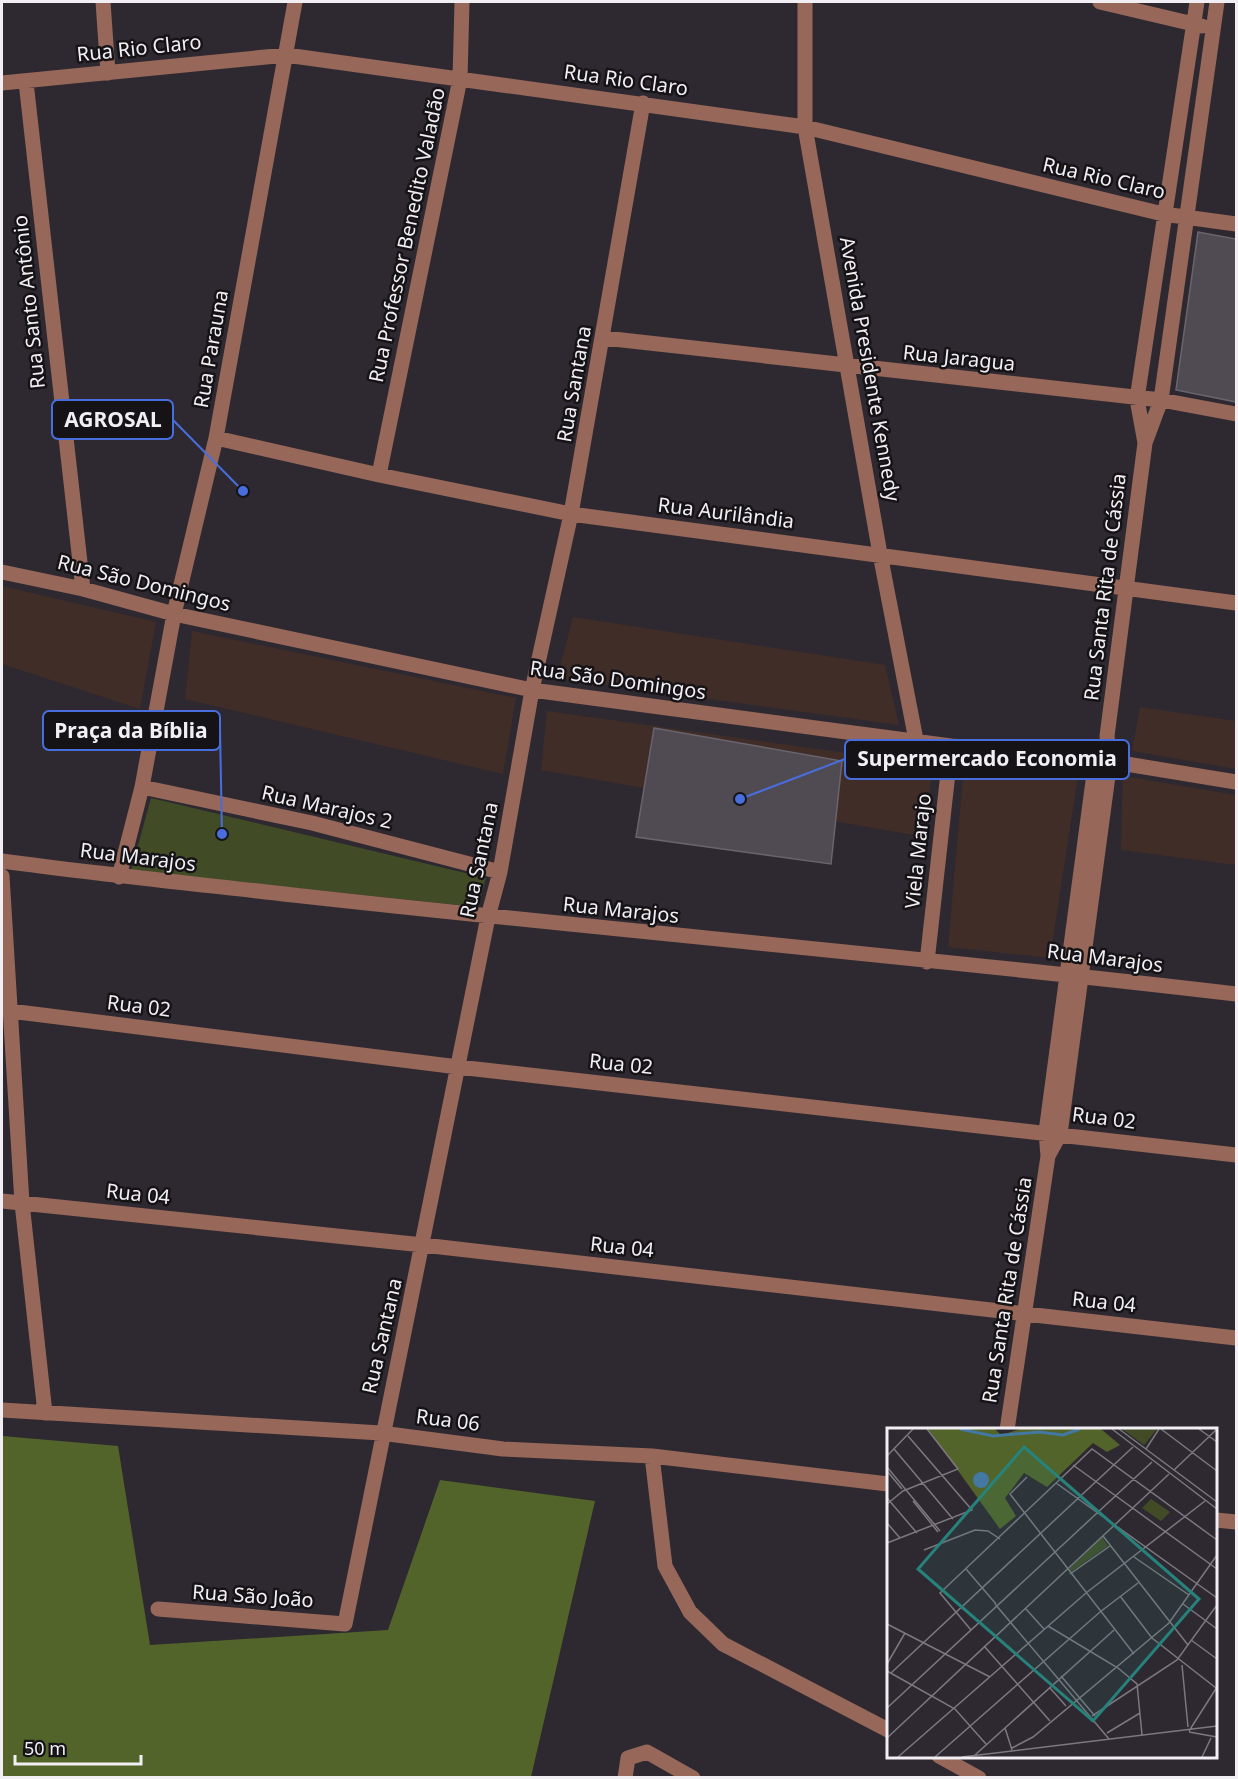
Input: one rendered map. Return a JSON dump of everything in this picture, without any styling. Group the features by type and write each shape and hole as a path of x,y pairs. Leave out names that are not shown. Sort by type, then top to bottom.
{"street":[{"path":"103,2 108,73"},
{"name":"Rua Parauna","path":"118,877 142,787 174,614 216,438 295,2"},
{"name":"Rua Professor Benedito Valadão","path":"379,475 460,79 462,2"},
{"name":"Avenida Presidente Kennedy","path":"805,2 805,127 849,367 880,554 916,740"},
{"path":"1100,2 1213,29"},
{"name":"Rua Santa Rita de Cássia","path":"1145,444 1137,399 1163,214 1197,2"},
{"name":"Rua Santa Rita de Cássia","path":"1053,1133 1066,973 1107,736 1145,444 1161,400 1217,2"},
{"name":"Rua Rio Claro","path":"2,83 286,55 805,127 1163,214 1236,224"},
{"name":"Rua Santo Antônio","path":"26,82 83,589"},
{"name":"Rua Santana","path":"345,1624 381,1433 423,1245 488,917 500,872 532,690 571,514 604,338 643,104"},
{"name":"Rua Jaragua","path":"604,338 1161,400 1236,414"},
{"name":"Rua Aurilândia","path":"216,438 379,475 571,514 1236,603"},
{"name":"Rua São Domingos","path":"2,572 83,589 174,614 532,690 951,746 1103,760 1236,783"},
{"name":"Viela Marajo","path":"927,962 951,746"},
{"name":"Rua Santa Rita de Cássia","path":"1007,1428 1048,1156 1082,976 1103,760"},
{"name":"Rua Marajos 2","path":"142,787 312,823 500,872"},
{"name":"Rua Marajos","path":"2,861 118,877 488,917 927,962 1066,973 1236,994"},
{"path":"2,876 6,1011 22,1203 45,1413"},
{"name":"Rua 02","path":"6,1011 458,1067 1236,1155"},
{"name":"Rua 04","path":"2,1201 423,1245 1236,1338"},
{"name":"Rua 06","path":"2,1410 381,1433 503,1449 652,1456 887,1484"},
{"path":"652,1456 665,1566 690,1612 723,1644 887,1729"},
{"path":"1217,1520 1236,1522"},
{"name":"Rua São João","path":"158,1610 345,1624"},
{"path":"625,1778 628,1758 647,1752 693,1778"},
{"path":"943,1758 979,1778"}],"shaded area":[{"path":"2,586 156,622 140,709 2,664"},
{"path":"573,617 885,665 899,725 557,678"},
{"path":"192,631 516,698 503,774 185,699"},
{"path":"1140,707 1236,721 1236,769 1132,751"},
{"path":"547,711 932,765 925,837 541,770"},
{"path":"964,765 1079,769 1050,958 948,947"},
{"path":"1123,776 1236,795 1236,865 1121,850"}],"green space":[{"path":"151,798 486,878 478,907 131,871"},
{"path":"2,1436 118,1446 150,1645 388,1630 440,1480 595,1501 531,1777 2,1777"}],"building":[{"path":"1198,232 1236,239 1236,402 1176,390"},
{"path":"654,728 842,761 831,864 636,837"}],"place":[{"name":"AGROSAL","path":"243,491"},
{"name":"Supermercado Economia","path":"740,799"},
{"name":"Praça da Bíblia","path":"222,834"}]}
